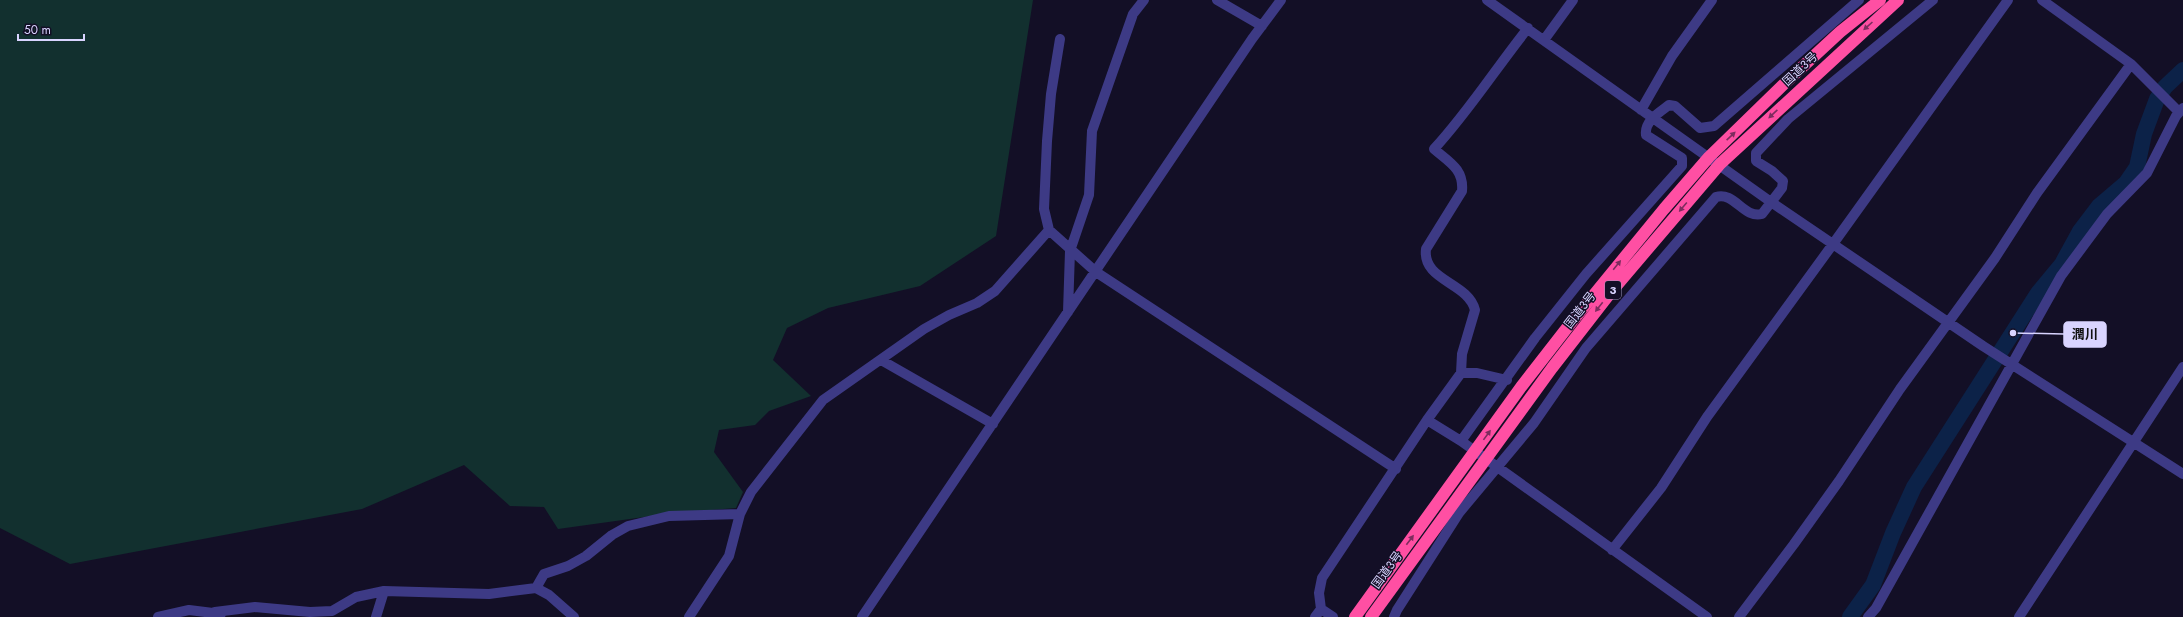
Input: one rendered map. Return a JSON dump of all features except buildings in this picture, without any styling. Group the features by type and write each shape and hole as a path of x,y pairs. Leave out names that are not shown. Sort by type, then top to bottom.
{"highway":[{"name":"国道3号","path":"1355,617 1570,324 1709,157 1840,32 1880,0"},
{"name":"国道3号","path":"1371,617 1491,463 1552,368 1611,292 1720,164 1898,0"}],"street":[{"path":"1068,313 1070,250 1089,195 1092,131 1133,14 1144,0"},
{"path":"1217,0 1262,26"},
{"path":"862,617 1281,0"},
{"path":"1487,0 1652,118 1720,164 1771,202 1983,346 2183,474"},
{"path":"1544,40 1573,0"},
{"path":"1641,110 1672,56 1712,0"},
{"path":"1461,441 1507,380 1536,338 1586,274 1682,166 1682,158 1646,135 1645,130 1652,118 1670,105 1675,106 1700,128 1714,126 1859,0"},
{"path":"1394,617 1396,610 1491,463 1534,423 1586,348 1716,197 1727,197 1757,215 1762,214 1782,188 1782,181 1772,171 1756,161 1756,153 1788,119 1933,0"},
{"path":"1612,550 1661,488 1707,417 2008,0"},
{"path":"1868,617 1883,595 2011,364 2062,276 2107,214 2146,173 2178,109 2156,90 2131,64 2042,0"},
{"path":"1333,617 1318,613 1319,593 1322,578 1396,469 1427,420 1461,373 1462,354 1475,310 1468,295 1443,279 1427,264 1425,258 1426,250 1462,191 1463,180 1461,174 1434,149 1467,111 1497,67 1528,28"},
{"path":"1060,39 1051,94 1047,141 1044,209 1049,230 1096,272 1396,469"},
{"path":"1739,617 1803,532 1900,389 1995,258 2037,193 2131,64"},
{"path":"689,617 729,556 740,514 751,492 823,400 924,328 949,314 977,303 995,291 1049,230"},
{"path":"880,360 993,424"},
{"path":"2019,617 2183,367"},
{"path":"1461,373 1477,373 1507,380"},
{"path":"1427,420 1461,441 1707,617"},
{"path":"536,588 544,574 568,566 586,556 612,535 628,526 669,516 740,514"},
{"path":"158,617 189,610 215,612 255,607 310,612 332,611 356,597 384,590 489,594 536,588 549,595 574,617"},
{"path":"376,617 384,590"},
{"path":"215,612 231,617"}],"green space":[{"path":"0,0 1033,0 996,236 920,286 828,308 787,328 773,360 811,396 769,411 755,425 719,430 714,452 743,492 736,508 673,513 558,529 544,507 510,506 464,465 362,509 70,564 0,528"}],"waterway":[{"path":"1850,617 1873,585 1893,533 1914,487 2038,293 2062,264 2080,231 2099,206 2126,183 2137,167 2144,134 2157,99 2165,87 2183,70"}],"place":[{"name":"潤川","path":"2013,333"}]}
